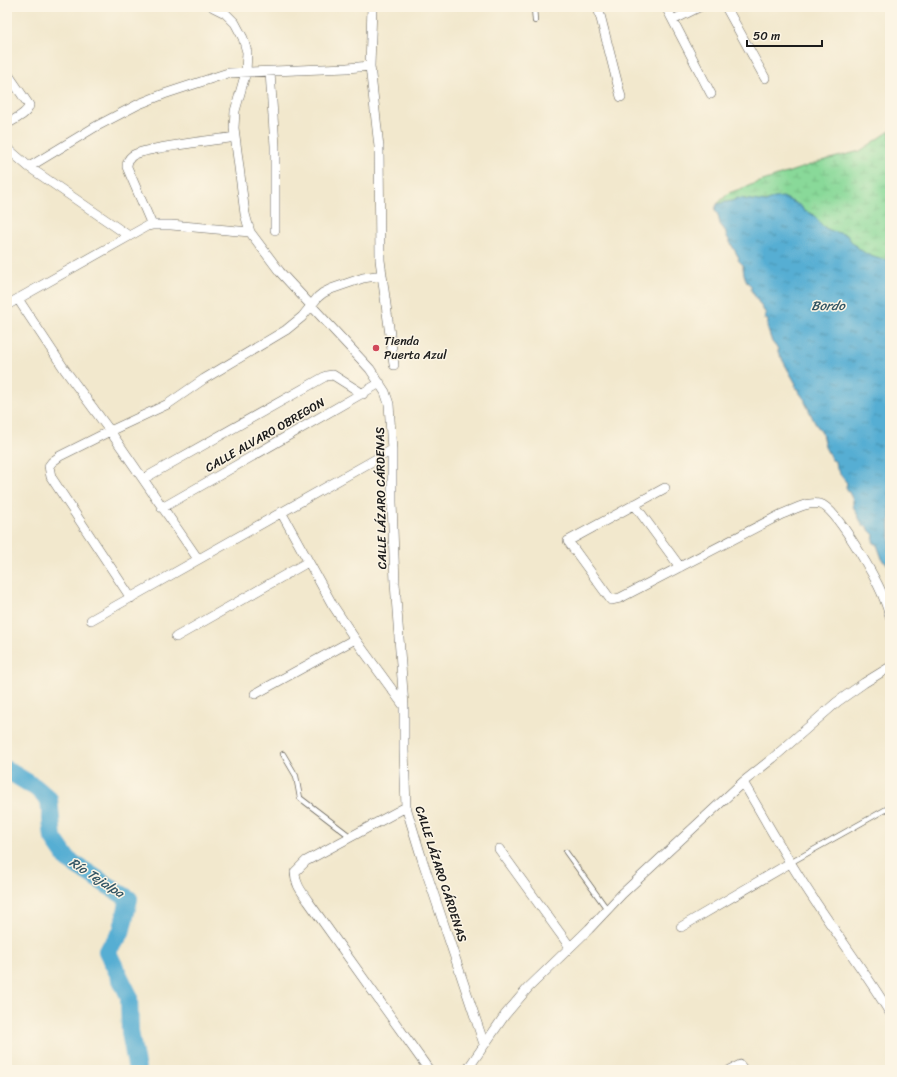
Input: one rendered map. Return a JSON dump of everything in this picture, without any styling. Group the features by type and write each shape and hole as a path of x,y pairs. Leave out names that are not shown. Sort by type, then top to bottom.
{"street":[{"name":"CALLE LÁZARO CÁRDENAS","path":"213,7 225,13 235,23 243,38 247,52 246,72 235,111 235,137 245,214 250,232 280,272 370,368 385,392 389,404 392,450 395,583 404,706 406,807 484,1044"},
{"path":"372,7 370,66 379,147 380,260 394,365"},
{"path":"598,7 621,97"},
{"path":"666,7 711,94"},
{"path":"673,20 699,7"},
{"path":"726,7 765,78"},
{"path":"29,167 95,126 139,104 164,94 228,73 370,66"},
{"path":"270,72 275,146 276,230"},
{"path":"7,73 29,105 25,113 7,124"},
{"path":"152,225 127,167 128,161 132,155 155,149 235,137"},
{"path":"7,148 29,167 129,236"},
{"path":"7,306 147,226 152,225 250,232"},
{"path":"131,598 51,477 48,466 60,456 168,404 181,396 204,379 286,330 302,317 318,298 331,289 363,278 382,275"},
{"path":"18,299 65,370 110,431 198,559"},
{"path":"143,479 326,376 333,375 363,394"},
{"name":"CALLE ALVARO OBREGON","path":"162,508 380,383"},
{"path":"91,620 392,450"},
{"path":"665,488 568,541 611,600 620,598 782,514 806,504 820,503 828,508 836,518 864,560 878,585 890,616"},
{"path":"634,504 680,567"},
{"path":"281,512 332,604 355,639 404,706"},
{"path":"176,637 308,562"},
{"path":"255,694 355,639"},
{"path":"467,1070 505,1015 622,894 743,782 837,702 890,667"},
{"path":"743,782 790,863 890,1013"},
{"path":"406,807 306,861 295,872 295,878 299,888 308,902 429,1070"},
{"path":"499,849 570,947"},
{"path":"681,927 790,863"},
{"path":"730,1070 742,1068"}],"lane":[{"path":"534,7 535,21"},
{"path":"284,754 296,776 300,798 351,837"},
{"path":"790,863 890,807"},
{"path":"566,852 608,909"}],"green space":[{"path":"890,131 890,266 717,204 729,193 822,161 860,151"}],"water":[{"name":"Bordo","path":"783,197 801,206 804,211 814,216 824,227 847,235 854,245 865,253 878,258 890,259 890,568 889,565 883,561 877,545 873,541 874,535 869,528 863,526 853,506 853,500 846,487 847,483 839,473 835,461 832,460 825,447 822,433 815,423 805,400 795,386 796,384 778,352 778,349 772,342 767,327 767,319 764,319 766,314 751,290 751,286 747,282 743,271 743,265 738,260 739,258 726,235 726,232 720,224 715,210 717,204 732,201 737,198 766,202 774,198"}],"waterway":[{"name":"Río Tejalpa","path":"7,770 35,787 49,799 53,838 68,860 129,899 121,933 107,951 129,996 130,1032 137,1070"}],"place":[{"name":"Tienda Puerta Azul","path":"376,348"}]}
